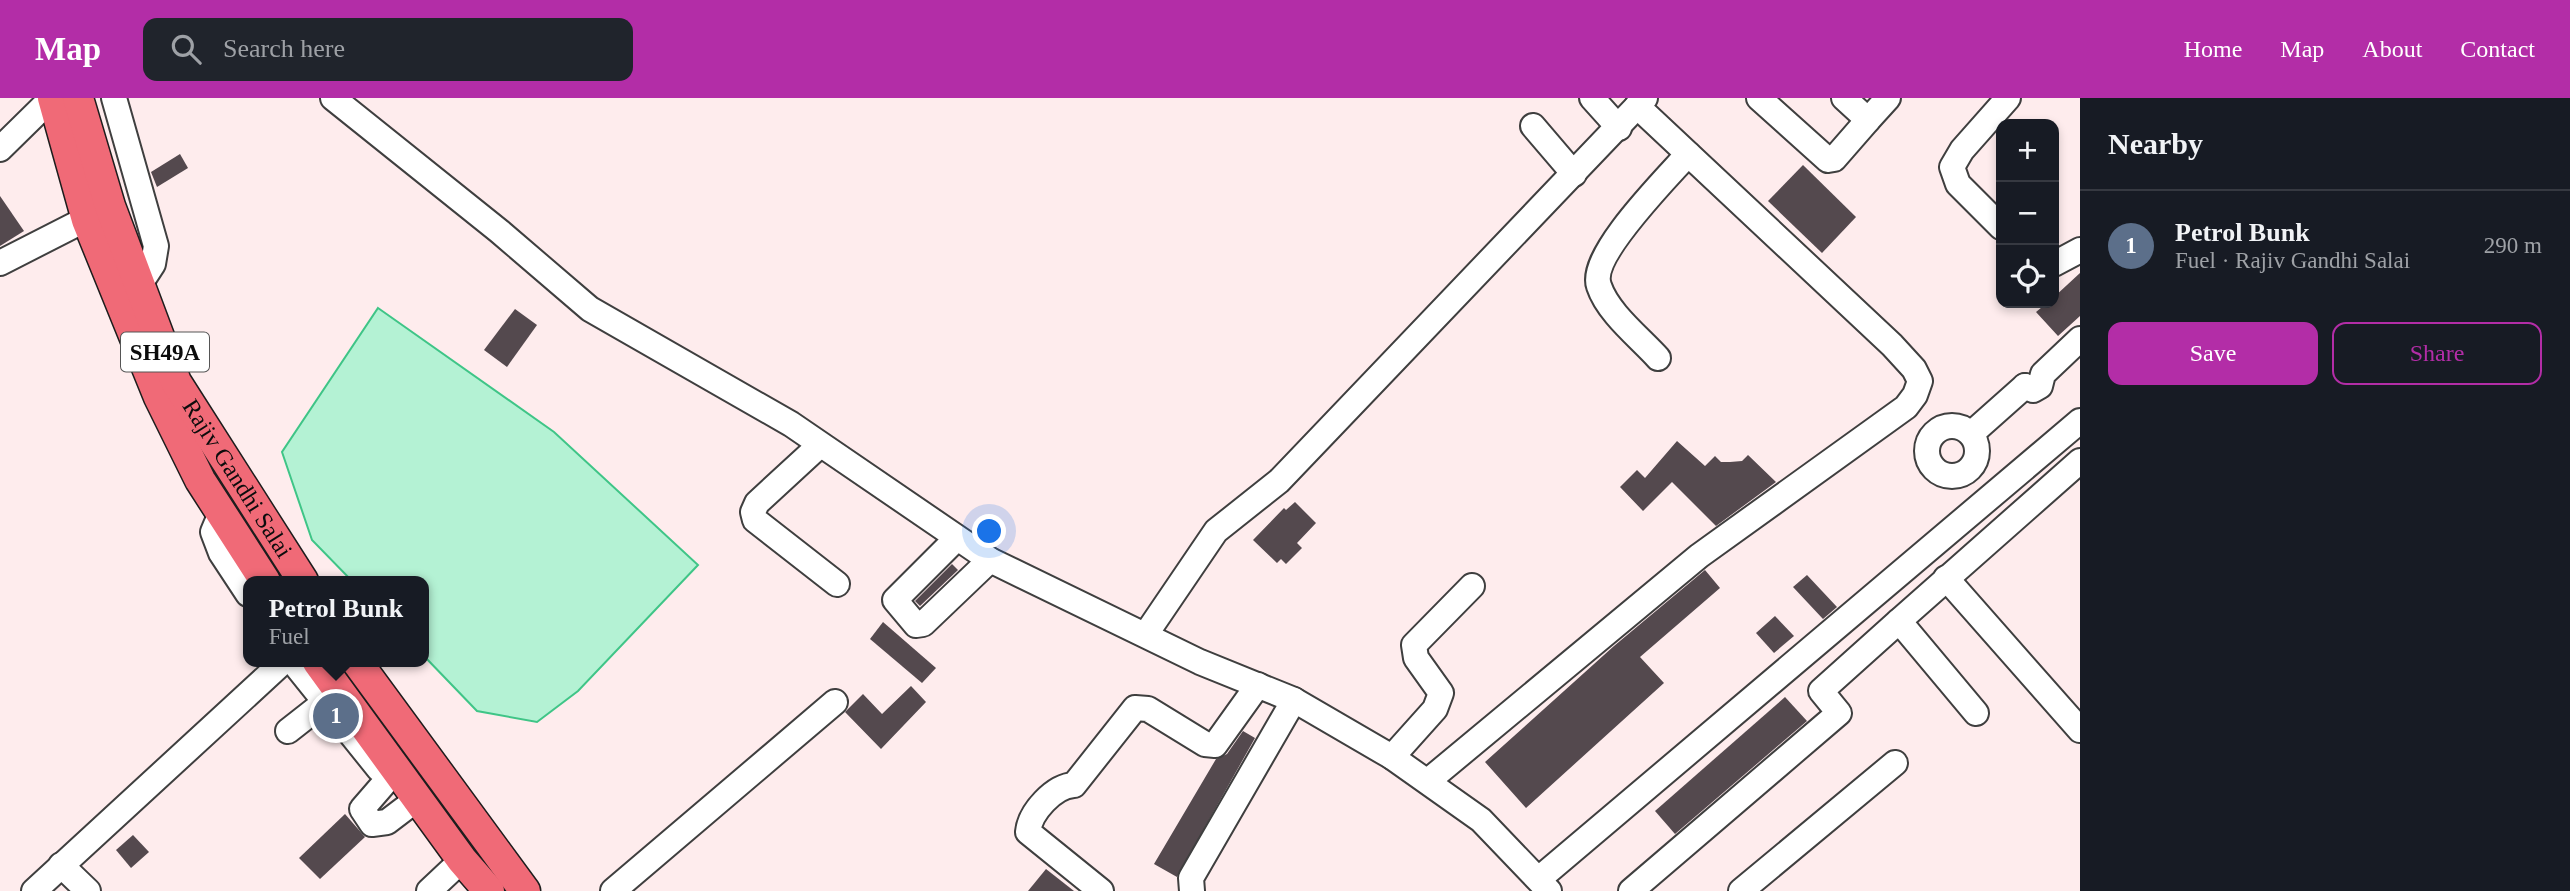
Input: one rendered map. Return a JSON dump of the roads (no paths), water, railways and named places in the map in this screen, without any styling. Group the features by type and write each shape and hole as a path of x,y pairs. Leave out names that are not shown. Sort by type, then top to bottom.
{"main road":[{"name":"Rajiv Gandhi Salai","path":"53,98 99,213 159,397 200,480 262,576"},
{"name":"Rajiv Gandhi Salai","path":"78,98 99,213 139,284 176,382 300,576"},
{"path":"321,667 420,808 489,891"},
{"path":"361,667 525,891"}],"street":[{"path":"0,149 53,98"},
{"path":"114,98 156,246 153,264 139,284"},
{"path":"333,98 499,231 590,309 791,424 990,560 1200,662 1294,700 1392,757 1481,820 1545,884 2080,421"},
{"path":"1592,98 1619,128"},
{"path":"1759,98 1828,160 1834,159 1888,98"},
{"path":"1844,98 1868,120"},
{"path":"1996,222 1958,184 1952,167 1962,150 2008,98"},
{"path":"1146,634 1216,531 1279,481 1641,102 1688,154 1914,369 1920,381 1915,395 1887,422 1699,556 1428,781"},
{"path":"1533,126 1574,174"},
{"path":"1658,358 1607,302 1598,285 1598,269 1608,249 1688,154"},
{"path":"0,264 99,213"},
{"path":"2059,261 2080,250"},
{"path":"1971,434 2080,339"},
{"path":"1958,426 1971,434 1977,456 1969,470 1947,476 1934,468 1927,454 1930,439 1942,428 1958,426"},
{"path":"820,444 757,503 752,512 755,520 837,584"},
{"path":"1631,891 1839,713 1821,691 2080,461"},
{"path":"1969,470 1992,496"},
{"path":"221,513 213,532 221,552 243,586"},
{"path":"956,539 895,600 916,625 923,624 990,560"},
{"path":"1938,542 1953,572 2080,730"},
{"path":"1392,757 1435,709 1441,693 1416,658 1414,645 1472,586"},
{"path":"1899,621 1976,713"},
{"path":"34,891 278,667"},
{"path":"297,667 388,779 420,808 387,822 372,824 362,809 388,779"},
{"path":"1101,891 1028,832 1029,823 1059,787 1074,785 1135,708 1148,709 1205,744 1214,745 1258,685"},
{"path":"1192,891 1191,878 1294,700"},
{"path":"288,731 325,702"},
{"path":"613,891 835,702"},
{"path":"1741,891 1895,763"},
{"path":"429,891 462,860"},
{"path":"61,865 88,891"}],"place":[{"name":"Petrol Bunk","path":"336,716"}]}
